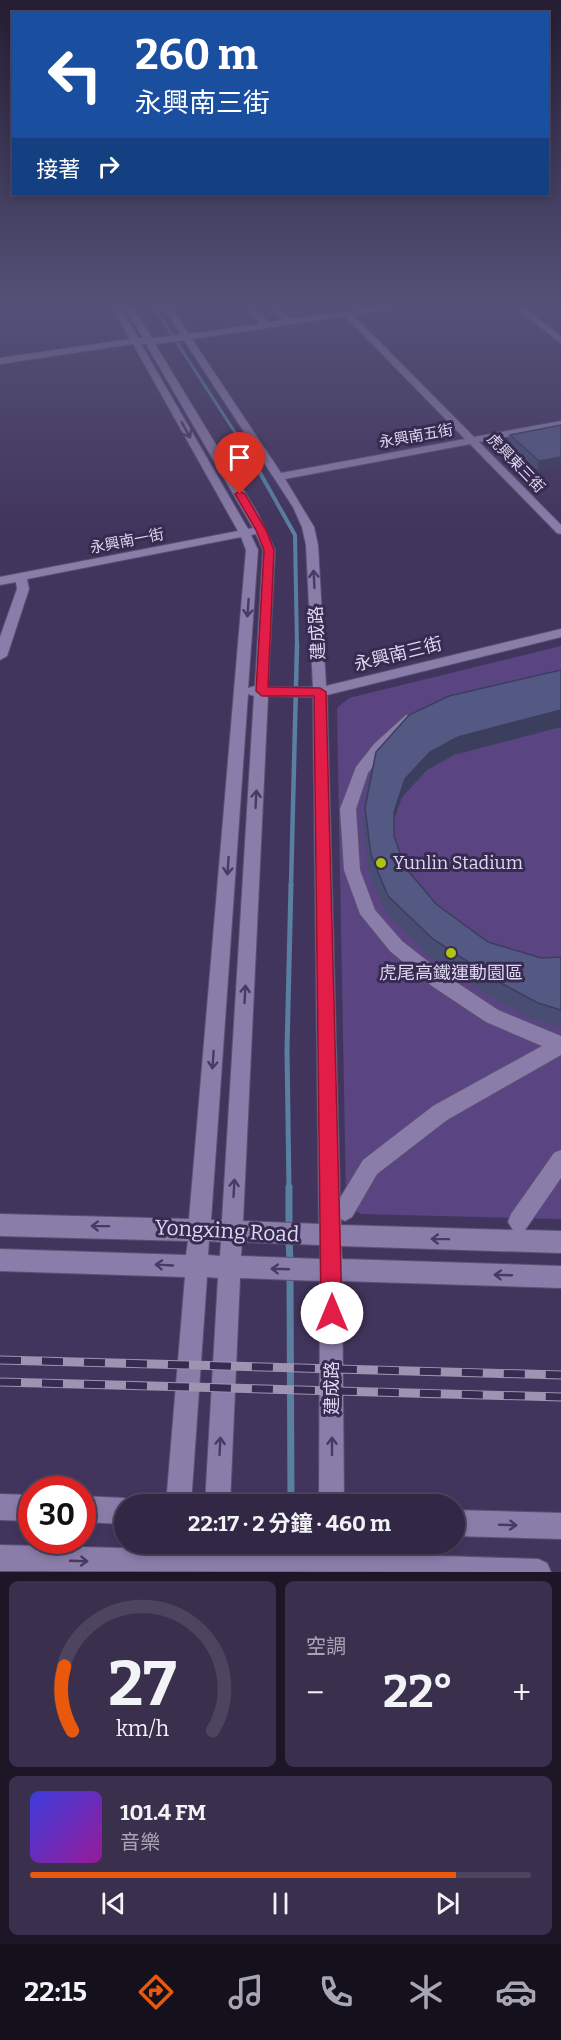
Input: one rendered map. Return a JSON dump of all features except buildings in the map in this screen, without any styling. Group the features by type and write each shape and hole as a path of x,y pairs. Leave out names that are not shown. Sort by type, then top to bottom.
{"street":[{"path":"167,380 253,531 269,550 265,692 236,1267 218,1494"},
{"name":"建成路","path":"212,380 298,507 308,527 312,545 322,1236 332,1494"},
{"name":"虎興東三街","path":"413,380 561,531"},
{"name":"永興南五街","path":"277,477 561,424"},
{"path":"179,1494 253,531"},
{"name":"永興南一街","path":"0,582 253,531"},
{"path":"0,656 23,589 21,577"},
{"name":"永興南三街","path":"242,690 314,692 561,633"},
{"path":"421,711 396,730 373,755 361,771 348,808 352,870 369,914 396,946 438,980 492,1016 561,1045"},
{"path":"345,1210 370,1167 440,1113 561,1045"},
{"path":"519,1222 561,1160"},
{"name":"Yongxing Road","path":"0,1225 200,1229 322,1236 561,1242"},
{"name":"Yongxing Road","path":"0,1260 561,1277"},
{"path":"0,1507 18,1508"},
{"path":"96,1509 114,1510"},
{"path":"465,1523 561,1526"},
{"path":"0,1558 328,1561 538,1572"}],"shaded area":[{"name":"虎尾高鐵運動園區","path":"561,646 561,1219 361,1214 354,1210 346,1197 337,708 349,698"}],"waterway":[{"path":"201,380 251,457"},
{"path":"250,455 295,535 297,645"},
{"path":"291,886 297,645"},
{"path":"289,1189 287,1049 291,884"},
{"path":"289,1189 289,1229"},
{"path":"289,1240 290,1262"},
{"path":"290,1276 291,1494"}],"railway":[{"path":"0,1360 561,1375"},
{"path":"0,1382 561,1397"}],"place":[{"name":"Yunlin Stadium","path":"381,863"},
{"name":"虎尾高鐵運動園區","path":"451,953"}],"route":[{"path":"240,494 261,530 269,550 262,691 320,692 332,1313"}]}
